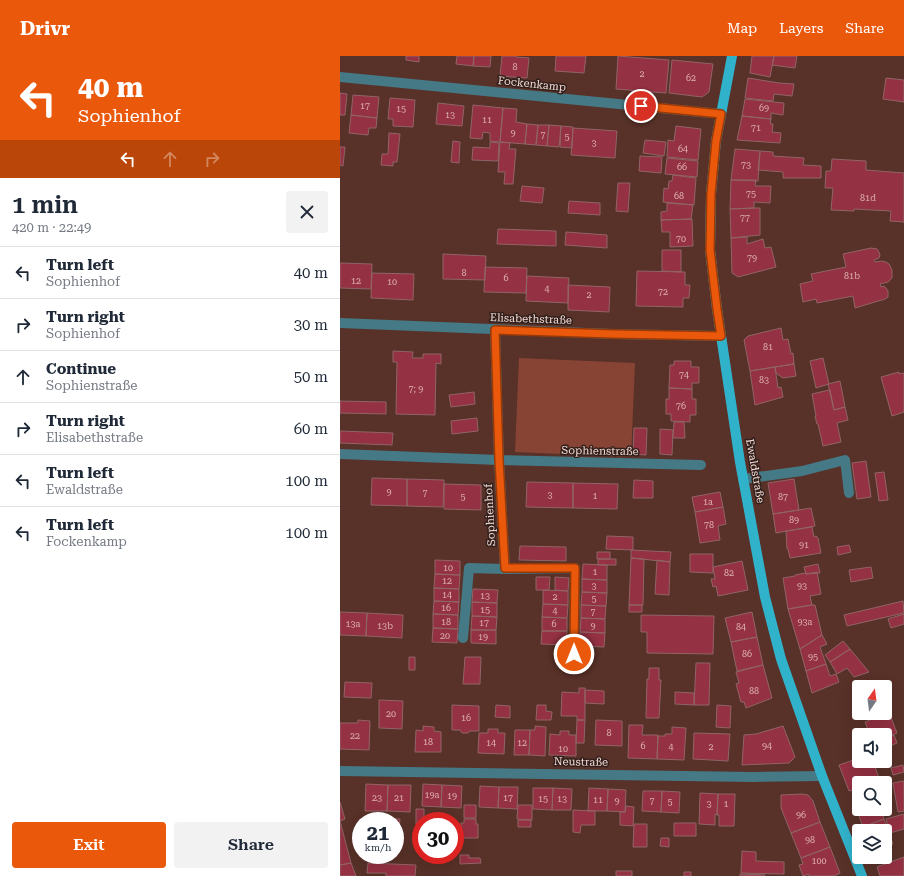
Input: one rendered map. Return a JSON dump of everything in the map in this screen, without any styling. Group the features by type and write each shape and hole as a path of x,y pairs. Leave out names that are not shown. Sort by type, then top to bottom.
{"main road":[{"name":"Ewaldstraße","path":"732,56 716,141 711,194 710,250 717,309 743,479 765,597 781,659 822,776 862,876"}],"street":[{"name":"Fockenkamp","path":"340,77 721,114"},
{"name":"Elisabethstraße","path":"340,324 619,334 721,336"},
{"path":"495,330 499,460"},
{"name":"Sophienstraße","path":"340,454 701,465"},
{"name":"Sophienhof","path":"499,460 505,568"},
{"path":"743,479 802,470 845,460 849,494"},
{"path":"464,638 469,568 575,568 574,654"},
{"name":"Neustraße","path":"340,771 753,777 822,776"}],"shaded area":[{"path":"519,358 635,363 631,457 515,452"}],"building":[{"path":"406,56 419,56 419,62 406,60"},
{"path":"457,56 474,56 473,66 456,64"},
{"path":"474,56 491,56 490,67 473,66"},
{"path":"502,56 529,58 527,78 500,76"},
{"path":"556,56 586,56 584,73 555,71"},
{"path":"618,56 669,60 666,93 616,89"},
{"path":"752,56 774,56 770,77 750,73"},
{"path":"774,56 797,56 795,68 772,65"},
{"path":"672,60 713,64 709,92 702,97 669,93"},
{"path":"748,78 794,84 792,96 774,94 773,101 745,98"},
{"path":"886,78 904,80 904,102 883,99"},
{"path":"340,93 347,94 345,115 340,115"},
{"path":"353,95 379,97 377,118 351,115"},
{"path":"390,98 415,100 413,127 393,126 393,119 388,119"},
{"path":"745,99 784,103 783,115 771,113 771,119 742,116"},
{"path":"438,103 464,106 462,126 436,124"},
{"path":"473,105 503,108 500,142 490,141 490,133 483,132 482,139 470,138"},
{"path":"503,108 517,109 516,122 527,124 525,144 500,142"},
{"path":"351,115 377,118 376,128 369,128 368,135 349,133"},
{"path":"742,116 771,119 770,124 773,124 772,132 781,133 780,143 737,140"},
{"path":"527,124 538,125 536,145 525,144"},
{"path":"538,125 549,125 547,146 536,145"},
{"path":"549,125 561,126 559,147 547,146"},
{"path":"561,126 573,127 572,148 560,147"},
{"path":"676,126 701,129 698,160 667,157 668,140 674,141"},
{"path":"573,128 617,131 615,158 571,155"},
{"path":"389,133 400,134 397,162 393,162 393,166 381,165 382,154 388,154"},
{"path":"645,140 666,142 664,156 643,153"},
{"path":"453,141 460,142 459,163 451,162"},
{"path":"490,142 499,143 498,161 472,160 473,147 490,148"},
{"path":"500,142 510,143 509,149 516,149 513,184 504,184 505,172 498,172"},
{"path":"340,147 345,147 343,166 340,165"},
{"path":"735,149 760,151 758,181 731,180"},
{"path":"760,151 773,152 773,156 804,158 803,165 821,166 821,178 783,178 783,172 758,170"},
{"path":"640,156 662,157 661,173 639,171"},
{"path":"667,158 698,161 697,177 665,174"},
{"path":"832,159 866,161 866,170 904,173 904,222 890,221 891,211 854,209 854,211 831,210 833,188 825,188 826,171 831,171"},
{"path":"673,175 696,178 694,205 663,202 664,188 668,189 669,181 672,181"},
{"path":"731,180 756,180 755,186 771,186 770,203 754,202 754,208 730,209"},
{"path":"618,183 630,183 628,212 616,211"},
{"path":"522,186 544,188 542,203 520,201"},
{"path":"569,201 600,203 600,215 568,213"},
{"path":"667,203 693,205 691,219 661,220 661,212 667,211"},
{"path":"760,208 760,235 731,238 730,209"},
{"path":"692,219 693,246 670,247 670,232 662,232 661,220"},
{"path":"498,229 556,231 556,246 497,244"},
{"path":"566,232 607,235 607,248 565,245"},
{"path":"747,237 747,244 763,239 765,248 771,247 776,267 738,277 732,273 731,238"},
{"path":"871,248 877,249 880,255 879,258 874,260 875,262 886,262 892,270 892,278 888,282 880,284 881,287 884,286 888,291 888,297 855,308 853,296 817,303 816,299 803,302 800,284 813,281 811,274 846,267 843,254"},
{"path":"662,250 681,250 681,272 662,271"},
{"path":"443,254 486,256 485,280 443,279"},
{"path":"340,263 372,264 371,289 340,288"},
{"path":"485,267 527,268 526,293 484,292"},
{"path":"637,271 685,272 685,285 690,285 689,298 683,298 683,307 636,306"},
{"path":"372,273 414,274 413,300 371,298"},
{"path":"527,276 569,278 568,303 526,301"},
{"path":"568,285 610,287 609,312 568,310"},
{"path":"781,328 783,340 788,339 791,354 793,353 794,364 750,371 744,340 748,336"},
{"path":"393,351 413,352 412,358 423,358 423,354 441,354 441,364 436,363 435,415 396,414 397,362 393,362"},
{"path":"823,358 829,384 816,388 810,361"},
{"path":"674,361 691,361 691,367 699,367 699,383 692,383 692,389 669,388 670,365 674,365"},
{"path":"794,364 796,376 783,378 776,373 775,367"},
{"path":"775,367 778,388 781,387 783,397 755,405 750,371"},
{"path":"899,372 899,374 904,373 904,412 892,416 881,377"},
{"path":"840,381 845,407 834,410 828,384"},
{"path":"669,388 692,389 692,399 696,399 696,415 690,415 690,422 671,421 671,414 666,414 666,399 669,399"},
{"path":"830,390 834,410 845,407 848,420 837,423 841,442 823,446 815,416 812,394"},
{"path":"474,392 475,404 451,407 449,395"},
{"path":"340,401 386,402 386,414 340,413"},
{"path":"477,418 478,431 452,434 451,421"},
{"path":"674,422 684,422 685,438 673,438"},
{"path":"634,428 647,428 646,455 633,454"},
{"path":"660,429 673,430 672,455 660,454"},
{"path":"340,431 393,433 392,445 340,443"},
{"path":"866,461 871,497 857,499 852,463"},
{"path":"884,472 888,500 879,501 875,473"},
{"path":"372,478 407,479 407,506 371,505"},
{"path":"407,479 444,480 443,507 407,506"},
{"path":"794,479 799,510 773,514 768,483"},
{"path":"634,480 653,481 653,498 633,498"},
{"path":"527,482 573,483 573,508 526,507"},
{"path":"573,483 618,484 617,509 573,508"},
{"path":"444,484 481,485 481,510 444,509"},
{"path":"720,492 723,507 695,512 692,497"},
{"path":"723,507 726,524 718,526 720,540 700,543 695,512"},
{"path":"811,508 815,526 776,533 773,514"},
{"path":"812,527 814,537 816,536 818,538 821,553 790,558 787,549 786,531"},
{"path":"607,536 633,537 633,550 606,549"},
{"path":"849,545 851,552 838,555 837,547"},
{"path":"520,546 566,547 566,561 519,560"},
{"path":"631,550 671,552 670,562 631,558"},
{"path":"597,552 610,552 610,559 597,559"},
{"path":"690,554 713,554 713,573 690,572"},
{"path":"631,558 644,559 643,605 629,605"},
{"path":"598,559 616,559 616,565 598,565"},
{"path":"435,560 460,561 460,575 435,574"},
{"path":"657,560 670,562 669,595 655,594"},
{"path":"742,561 748,590 718,596 716,586 713,587 711,579 715,579 713,567"},
{"path":"583,564 607,565 607,580 582,579"},
{"path":"818,564 820,573 806,574 804,567"},
{"path":"871,567 873,578 851,582 849,570"},
{"path":"817,572 821,594 810,596 812,605 788,609 783,578"},
{"path":"435,574 460,575 459,589 434,588"},
{"path":"536,577 550,577 549,590 536,590"},
{"path":"555,577 569,578 568,591 555,590"},
{"path":"582,579 607,580 607,593 582,592"},
{"path":"434,588 459,589 459,602 434,601"},
{"path":"473,589 498,590 497,603 472,602"},
{"path":"543,590 568,591 568,605 543,604"},
{"path":"582,592 607,593 606,606 581,605"},
{"path":"434,601 459,602 458,615 433,614"},
{"path":"903,601 904,613 847,626 844,615"},
{"path":"472,602 497,603 497,617 472,616"},
{"path":"543,604 568,605 567,618 542,617"},
{"path":"581,605 606,606 605,619 581,618"},
{"path":"629,605 642,605 642,612 629,612"},
{"path":"815,605 822,635 800,649 788,609"},
{"path":"340,612 367,613 366,636 340,635"},
{"path":"752,612 757,637 731,642 725,618"},
{"path":"367,613 403,615 402,638 366,636"},
{"path":"433,614 458,615 458,629 433,628"},
{"path":"904,614 904,624 891,628 888,619"},
{"path":"641,615 714,616 713,654 647,653 647,632 641,632"},
{"path":"472,616 497,617 496,630 471,630"},
{"path":"542,617 567,618 567,631 542,631"},
{"path":"581,618 605,619 605,633 580,632"},
{"path":"433,628 458,629 457,643 432,642"},
{"path":"471,630 496,630 496,644 471,643"},
{"path":"542,631 567,631 566,645 541,644"},
{"path":"580,632 605,633 604,647 580,646"},
{"path":"822,635 827,644 820,647 826,664 806,671 800,649"},
{"path":"757,637 763,665 737,671 731,642"},
{"path":"843,641 850,649 830,662 825,655"},
{"path":"850,649 869,672 854,677 847,668 837,674 830,662"},
{"path":"409,657 415,657 415,670 409,670"},
{"path":"465,657 481,657 480,684 463,684"},
{"path":"696,663 710,663 709,705 694,705"},
{"path":"826,664 830,676 836,674 839,682 812,693 806,671"},
{"path":"763,665 772,698 746,708 744,702 741,702 736,684 739,683 736,672"},
{"path":"649,668 659,668 659,680 661,680 659,718 646,718 647,679 649,679"},
{"path":"345,682 372,683 371,698 344,697"},
{"path":"579,688 585,688 585,720 577,720 577,716 561,716 562,692 579,693"},
{"path":"585,690 604,691 604,704 585,703"},
{"path":"675,692 694,693 694,705 675,704"},
{"path":"379,700 403,701 402,729 379,728"},
{"path":"452,705 479,706 479,731 462,733 460,730 452,730"},
{"path":"496,705 510,706 510,718 495,717"},
{"path":"537,705 546,705 546,711 552,712 551,720 536,720"},
{"path":"717,705 731,706 730,728 716,727"},
{"path":"358,720 370,721 369,750 340,749 340,723 358,723"},
{"path":"577,720 585,720 584,743 576,743"},
{"path":"596,720 622,721 622,746 595,745"},
{"path":"870,720 892,720 897,733 892,735 892,728 867,728 865,722"},
{"path":"629,725 643,725 642,735 658,735 657,759 628,758"},
{"path":"423,726 434,727 434,731 441,732 441,752 415,752 416,730 423,731"},
{"path":"535,726 546,727 545,756 529,755 530,730 535,730"},
{"path":"783,726 795,757 789,763 742,765 744,735 756,734"},
{"path":"672,727 686,728 684,760 657,759 658,736 672,734"},
{"path":"488,729 498,729 498,733 505,733 504,754 478,753 479,733 488,733"},
{"path":"515,730 530,730 529,755 514,755"},
{"path":"560,731 569,731 569,735 576,735 576,756 549,755 550,734 560,735"},
{"path":"694,733 730,734 728,761 693,759"},
{"path":"894,735 897,743 892,745 892,736"},
{"path":"852,760 852,768 875,768 878,776 852,776 852,790 849,791 839,765"},
{"path":"903,765 904,772 893,775 892,768"},
{"path":"904,781 904,811 898,812 893,783"},
{"path":"366,784 388,785 387,811 365,811"},
{"path":"423,784 442,785 441,807 422,806"},
{"path":"388,785 411,785 410,812 387,811"},
{"path":"442,785 462,786 461,808 441,807"},
{"path":"480,786 499,787 498,808 479,807"},
{"path":"499,787 518,787 517,809 498,808"},
{"path":"533,788 553,788 552,810 533,809"},
{"path":"553,788 572,789 571,810 552,810"},
{"path":"589,788 608,789 607,811 588,811"},
{"path":"608,789 626,790 625,812 607,811"},
{"path":"643,791 662,791 661,812 642,811"},
{"path":"662,791 680,792 679,813 661,812"},
{"path":"700,793 718,794 715,825 699,824"},
{"path":"718,794 735,794 734,826 719,826 719,815 717,815"},
{"path":"781,795 808,795 813,801 820,822 791,833 781,808"},
{"path":"340,802 345,819 340,821"},
{"path":"464,805 476,805 476,818 464,818"},
{"path":"518,805 532,805 532,820 517,819"},
{"path":"626,806 634,807 633,826 620,825 620,812 625,812"},
{"path":"416,809 424,809 424,812 416,812"},
{"path":"573,810 595,811 595,825 581,825 580,833 573,832"},
{"path":"904,814 904,829 892,832 892,824 887,824 886,819"},
{"path":"859,816 883,816 884,819 871,824 862,824"},
{"path":"464,819 476,819 476,824 478,824 478,838 464,838"},
{"path":"884,819 886,824 871,824"},
{"path":"518,820 531,820 531,827 518,827"},
{"path":"340,821 351,863 340,865"},
{"path":"820,822 830,847 801,858 791,833"},
{"path":"674,823 696,823 696,836 674,836"},
{"path":"634,824 647,824 647,847 633,847"},
{"path":"661,838 669,838 669,847 660,846"},
{"path":"830,847 840,873 834,876 809,876 809,874 803,876 799,865 803,864 801,858"},
{"path":"742,851 756,852 756,861 784,862 784,874 741,873"},
{"path":"464,855 469,855 469,858 480,858 481,863 464,864"},
{"path":"904,857 904,876 880,876 877,867 885,864 892,864 892,861"},
{"path":"351,863 356,876 340,876 340,865"},
{"path":"368,864 416,865 415,876 386,876 386,873 367,873"},
{"path":"616,871 632,871 632,876 616,876"},
{"path":"684,872 691,872 691,876 684,876"},
{"path":"740,874 765,875 740,876"}],"route":[{"path":"574,654 575,568 505,568 499,460 495,330 721,336 710,250 711,194 716,141 721,114 641,106"}]}
